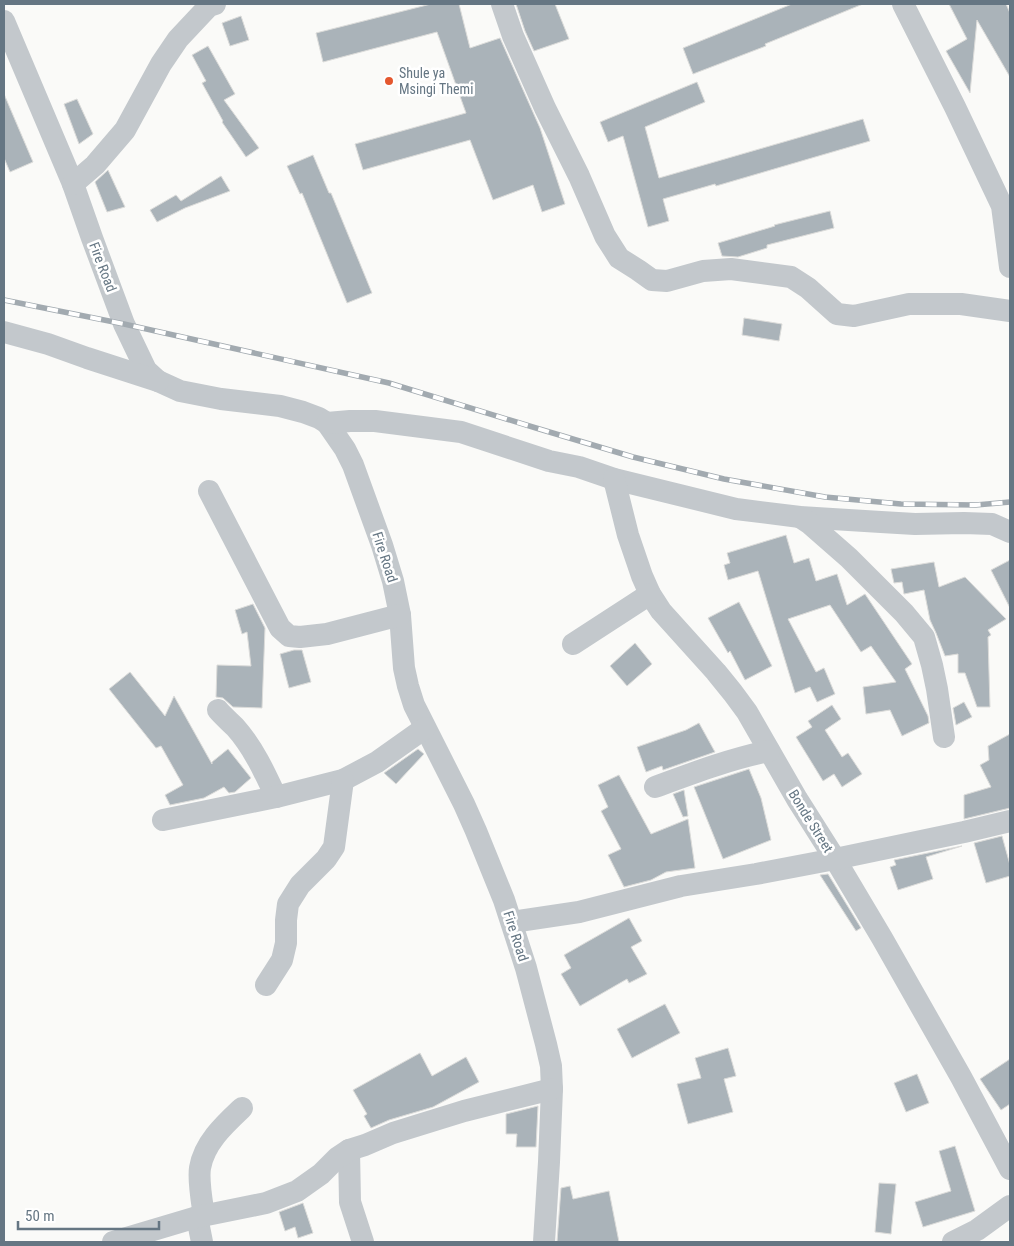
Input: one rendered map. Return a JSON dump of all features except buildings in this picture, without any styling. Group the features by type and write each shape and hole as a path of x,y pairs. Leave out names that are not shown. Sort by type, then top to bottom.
{"street":[{"path":"502,4 513,36 605,236 619,258 652,280 667,281 702,272 731,268 791,277 808,288 836,314 854,316 909,304 961,304 1010,311"},
{"path":"903,4 1002,206 1010,267"},
{"path":"73,184 94,165 126,130 161,64 178,39 210,5"},
{"name":"Fire Road","path":"4,21 73,184 124,324 146,370 158,381 180,391 201,396 280,406 319,418 327,424 345,449 353,465 393,581 400,615 404,668 414,705 476,831 504,900 526,968 551,1066 552,1089 544,1242"},
{"path":"4,332 48,344 158,381"},
{"path":"327,424 350,421 375,421 461,432 549,461 579,467 614,479 736,509 800,517 906,524 964,523 1004,525"},
{"name":"Bonde Street","path":"614,479 628,535 650,594 661,611 705,660 747,712 946,1049 1010,1169"},
{"path":"209,491 280,628 288,636 327,634 400,615"},
{"path":"800,517 849,558 904,613 924,637 937,689 944,736"},
{"path":"573,644 650,594"},
{"path":"218,710 246,741 276,798"},
{"path":"163,820 276,798 343,780 377,762 425,728"},
{"path":"655,787 746,755 769,751"},
{"path":"266,985 282,960 286,943 288,904 300,885 326,860 334,847 343,780"},
{"path":"512,922 579,912 680,886 835,859 1010,821"},
{"path":"113,1242 200,1216 266,1203 297,1191 321,1174 337,1158 349,1150 394,1133 464,1111 552,1089"},
{"path":"202,1242 200,1170 204,1154 226,1122 242,1108"},
{"path":"349,1150 350,1202 363,1242"},
{"path":"953,1242 977,1230 1010,1206"}],"railway":[{"path":"4,300 124,324 389,383 633,457 724,479 825,497 901,504 976,505 1010,502"}],"place":[{"name":"Shule ya Msingi Themi","path":"389,81"}]}
